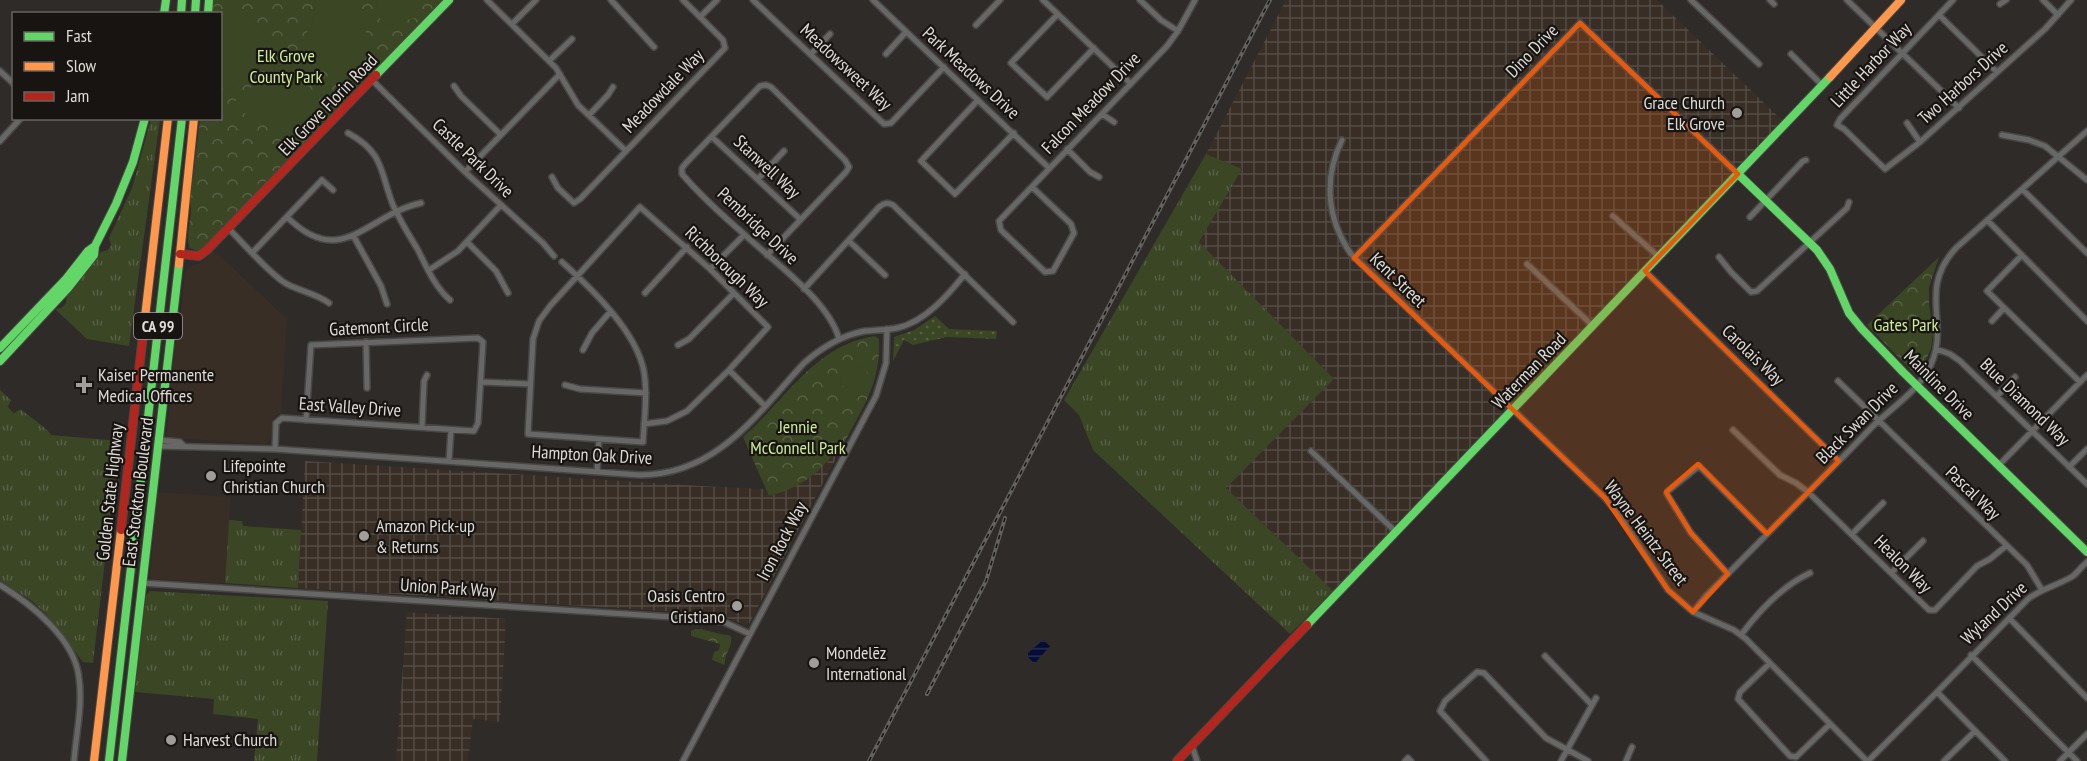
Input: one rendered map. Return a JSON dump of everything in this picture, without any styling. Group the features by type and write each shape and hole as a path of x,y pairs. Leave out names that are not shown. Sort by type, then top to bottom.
{"main road":[{"name":"Elk Grove Florin Road","path":"180,258 200,256 229,229 449,0"},
{"name":"Waterman Road","path":"1177,761 1738,174 1901,0"},
{"path":"0,348 55,297 93,255 133,162 144,120"},
{"name":"Golden State Highway","path":"94,761 168,120"},
{"name":"Golden State Highway","path":"109,761 182,120"},
{"name":"East Stockton Boulevard","path":"122,761 194,120"},
{"name":"Mainline Drive","path":"1738,174 1810,242 1830,269 1844,304 1855,322 2087,552"},
{"path":"0,361 37,322 73,276 72,272 88,251 95,246"}],"street":[{"path":"487,0 549,61 560,74 575,101 626,151 580,199 574,202 558,188 552,177"},
{"path":"512,24 536,0"},
{"path":"611,0 654,47"},
{"name":"Meadowdale Way","path":"626,151 725,48 723,40 683,0"},
{"path":"700,17 717,0"},
{"name":"Meadowsweet Way","path":"753,0 884,124 891,123 944,67"},
{"name":"Park Meadows Drive","path":"873,0 1049,168"},
{"path":"976,25 1000,0"},
{"path":"1043,0 1130,83"},
{"path":"1140,0 1161,20 1178,31"},
{"name":"Falcon Meadow Drive","path":"1032,187 1071,224 1074,233 1053,271 1045,272 1001,230 999,221 1178,31 1195,0"},
{"path":"1691,0 1760,64"},
{"path":"1847,0 1959,108"},
{"name":"Little Harbor Way","path":"1885,169 1837,125 1840,119 1953,0"},
{"path":"2000,4 2006,0"},
{"path":"2043,0 2058,15"},
{"name":"Two Harbors Drive","path":"1885,169 1959,108 2049,25 2071,0"},
{"path":"1058,14 1011,63 1047,97 1094,48"},
{"path":"1940,15 1997,72"},
{"name":"Dino Drive","path":"1354,258 1580,23 1738,174"},
{"path":"886,54 906,32"},
{"path":"811,54 830,34"},
{"path":"549,61 572,39"},
{"path":"1791,54 1822,85"},
{"path":"0,71 12,82"},
{"path":"465,172 560,74"},
{"name":"Castle Park Drive","path":"372,80 554,256"},
{"path":"712,137 760,86 766,85 771,87 845,160 849,167 768,255"},
{"path":"454,86 461,96 500,134"},
{"path":"589,115 613,87"},
{"path":"978,100 921,160 955,194 1014,133"},
{"path":"1102,114 1114,122"},
{"path":"0,141 19,120"},
{"path":"1907,123 1920,142"},
{"name":"Black Swan Drive","path":"1693,612 1878,421 1917,386 1930,366 1936,349 1938,323 1935,298 1940,271 1950,254 2087,131"},
{"path":"348,134 368,147 379,162 396,212 439,289 450,300"},
{"path":"2002,135 2039,143 2059,156 2087,180"},
{"name":"Stanwell Way","path":"712,137 800,219"},
{"name":"Pembridge Drive","path":"712,137 684,166 682,174 828,313 836,327 839,339"},
{"name":"Kent Street","path":"1342,140 1329,180 1329,201 1343,243 1354,258 1514,409"},
{"path":"1067,149 1090,172 1099,177"},
{"path":"758,179 784,151"},
{"path":"1750,217 1806,160"},
{"path":"253,252 322,180 333,190"},
{"path":"2022,189 2087,253"},
{"path":"1719,257 1751,292 1757,291 1847,208 1849,202"},
{"path":"286,217 303,232 317,239 338,240 353,235 396,212 421,203"},
{"path":"804,289 879,207 888,203 893,205 1013,322"},
{"path":"429,270 446,260 467,242 501,205"},
{"name":"Richborough Way","path":"579,277 640,207 687,247 768,327 729,370 682,414 667,421 644,424"},
{"path":"1614,216 1659,257"},
{"path":"1987,220 2087,321"},
{"path":"229,229 285,282 313,293 328,303"},
{"path":"710,269 744,234"},
{"path":"353,235 381,286 387,303"},
{"path":"849,241 885,275"},
{"path":"467,242 496,271 508,293"},
{"path":"645,293 687,247"},
{"path":"2022,255 1987,291 2080,382"},
{"path":"562,262 579,277 628,332 638,350 644,371 646,393 643,442 528,434 533,339 536,327 550,306 579,277"},
{"path":"1527,264 1593,326"},
{"name":"Carolais Way","path":"1645,271 1839,461"},
{"name":"Hampton Oak Drive","path":"158,443 180,442 183,445 275,449 653,475 689,467 705,460 726,445 809,359 839,339 863,332 906,325 923,316 965,274"},
{"path":"678,345 692,335 734,293"},
{"path":"1992,321 2004,308"},
{"path":"583,350 592,333 610,312"},
{"name":"Iron Rock Way","path":"683,761 876,396 886,363 887,329"},
{"name":"Gatemont Circle","path":"306,420 311,345 478,338 483,342 482,381"},
{"path":"366,342 367,388"},
{"name":"Blue Diamond Way","path":"1936,349 1956,357 2087,484"},
{"path":"729,370 765,406"},
{"path":"422,427 424,381 427,375"},
{"path":"1998,466 2087,375"},
{"path":"1997,396 2015,377"},
{"path":"482,381 530,384"},
{"name":"East Valley Drive","path":"275,449 276,423 282,418 474,431 478,423 482,381"},
{"name":"Pascal Way","path":"1839,381 2027,565 2043,590"},
{"path":"565,385 580,389 646,393"},
{"name":"Wayne Heintz Street","path":"1514,409 1605,498 1619,515 1668,590 1693,612 1741,635 1868,761 1937,692"},
{"path":"449,461 451,430"},
{"name":"Healon Way","path":"1733,430 1780,475 1808,492 1929,610 1935,610 1977,566 2006,546"},
{"path":"597,471 598,440"},
{"path":"2069,467 2087,449"},
{"path":"1311,451 1396,532"},
{"path":"1728,574 1691,533 1667,494 1668,491 1699,466 1767,534"},
{"path":"1852,534 1882,503"},
{"path":"1891,573 1923,541"},
{"name":"Wyland Drive","path":"1937,692 2028,598 2074,574 2087,561"},
{"path":"1741,635 1750,622 1787,586 1810,573"},
{"name":"Union Park Way","path":"142,584 689,618 724,622 750,634"},
{"path":"0,585 24,601 52,627 76,663 80,678 80,697 74,761"},
{"path":"2009,618 2087,698"},
{"path":"1545,656 1591,704"},
{"path":"1971,656 2077,761"},
{"path":"1770,663 1740,692 1738,699 1790,756 1797,757 1830,724"},
{"path":"1486,761 1440,711 1445,701 1476,672 1484,673 1545,738 1588,761"},
{"path":"1937,692 2005,761"},
{"path":"1561,761 1596,698"},
{"path":"1944,761 1975,731"},
{"path":"2060,761 2087,734"},
{"path":"1192,746 1197,761"},
{"path":"1626,761 1632,747"},
{"path":"1405,761 1408,758 1411,761"}],"highlighted area":[{"path":"1580,23 1738,174 1645,271 1839,461 1767,534 1698,464 1666,492 1691,533 1728,574 1693,612 1668,590 1605,498 1354,258"}],"shaded area":[{"path":"1286,0 1657,0 1786,124 1336,594 1226,488 1334,379 1199,242 1242,169 1206,154"},
{"path":"212,252 216,252 287,319 281,413 273,417 270,439 266,444 172,438 167,435 174,350 180,327 185,272 189,267 202,262"},
{"path":"840,444 843,445 749,624 745,625 722,616 697,613 298,588 305,461 765,489 769,496 787,491 807,480 826,464"},
{"path":"157,492 231,497 225,583 150,578"},
{"path":"407,612 506,619 500,722 473,719 468,761 396,761"}],"green space":[{"name":"Elk Grove County Park","path":"214,0 444,0 230,222 204,248 197,251 190,248 188,236 200,120 222,120 222,12 212,12"},
{"path":"326,0 347,1 354,8 365,29 366,54 358,78 303,48 301,42"},
{"path":"376,0 410,0 415,18 382,26"},
{"path":"231,2 235,2 276,45 276,53 226,92 222,86 221,12"},
{"path":"282,61 290,62 327,111 316,121 292,130 279,130 255,121 234,102"},
{"path":"151,120 160,120 129,346 87,339 55,309 61,308 66,303 67,295 101,252 108,250 111,245 109,238 132,188"},
{"path":"1206,154 1242,169 1199,242 1334,379 1226,488 1333,591 1290,634 1093,450 1079,415 1064,400"},
{"name":"Gates Park","path":"1939,257 1929,287 1933,334 1931,349 1921,370 1914,373 1867,325"},
{"path":"935,316 949,329 997,331 996,339 947,337 913,345 904,340 893,361 894,337 914,330"},
{"name":"Jennie McConnell Park","path":"875,336 879,339 879,355 874,382 843,445 840,444 834,454 810,478 790,489 769,496 743,437 818,362 854,341"},
{"path":"850,363 866,369 861,390 857,391 842,386 840,382 846,365"},
{"path":"0,390 11,400 8,407 14,413 21,409 51,435 119,441 93,663 83,662 45,613 32,601 0,580"},
{"path":"229,520 242,521 243,526 301,530 298,588 225,583"},
{"path":"150,591 328,601 317,761 254,761 258,719 213,714 214,699 135,692 146,595"},
{"path":"696,629 731,637 725,665 712,660 720,644 691,636 691,631"}],"water":[{"path":"1043,640 1050,646 1036,662 1033,662 1028,657 1028,653"}],"railway":[{"path":"869,761 1270,0"},
{"path":"927,694 986,581 1005,518"}],"traffic: fast":[{"path":"164,12 166,0"},
{"path":"181,12 182,0"},
{"path":"195,12 196,0"},
{"path":"208,12 209,0"},
{"path":"376,75 449,0"},
{"path":"1307,625 1830,77"},
{"path":"0,361 68,288 94,255 95,246 116,204 133,162 144,120"},
{"path":"109,761 182,120"},
{"path":"1738,174 1817,250 1830,269 1849,313 1862,329 2087,552"},
{"path":"0,348 95,246"},
{"path":"122,761 179,264"}],"traffic: slow":[{"path":"1830,77 1901,0"},
{"path":"144,326 168,120"},
{"path":"179,264 194,120"},
{"path":"94,761 121,530"}],"traffic: jam":[{"path":"180,254 199,256 207,250 376,75"},
{"path":"121,530 144,326"},
{"path":"1177,761 1307,625"}],"place":[{"name":"Grace Church Elk Grove","path":"1737,113"},
{"name":"Kaiser Permanente Medical Offices","path":"84,385"},
{"name":"Lifepointe Christian Church","path":"211,476"},
{"name":"Amazon Pick-up & Returns","path":"364,536"},
{"name":"Oasis Centro Cristiano","path":"737,606"},
{"name":"Mondelēz International","path":"814,663"},
{"name":"Harvest Church","path":"171,740"}]}
